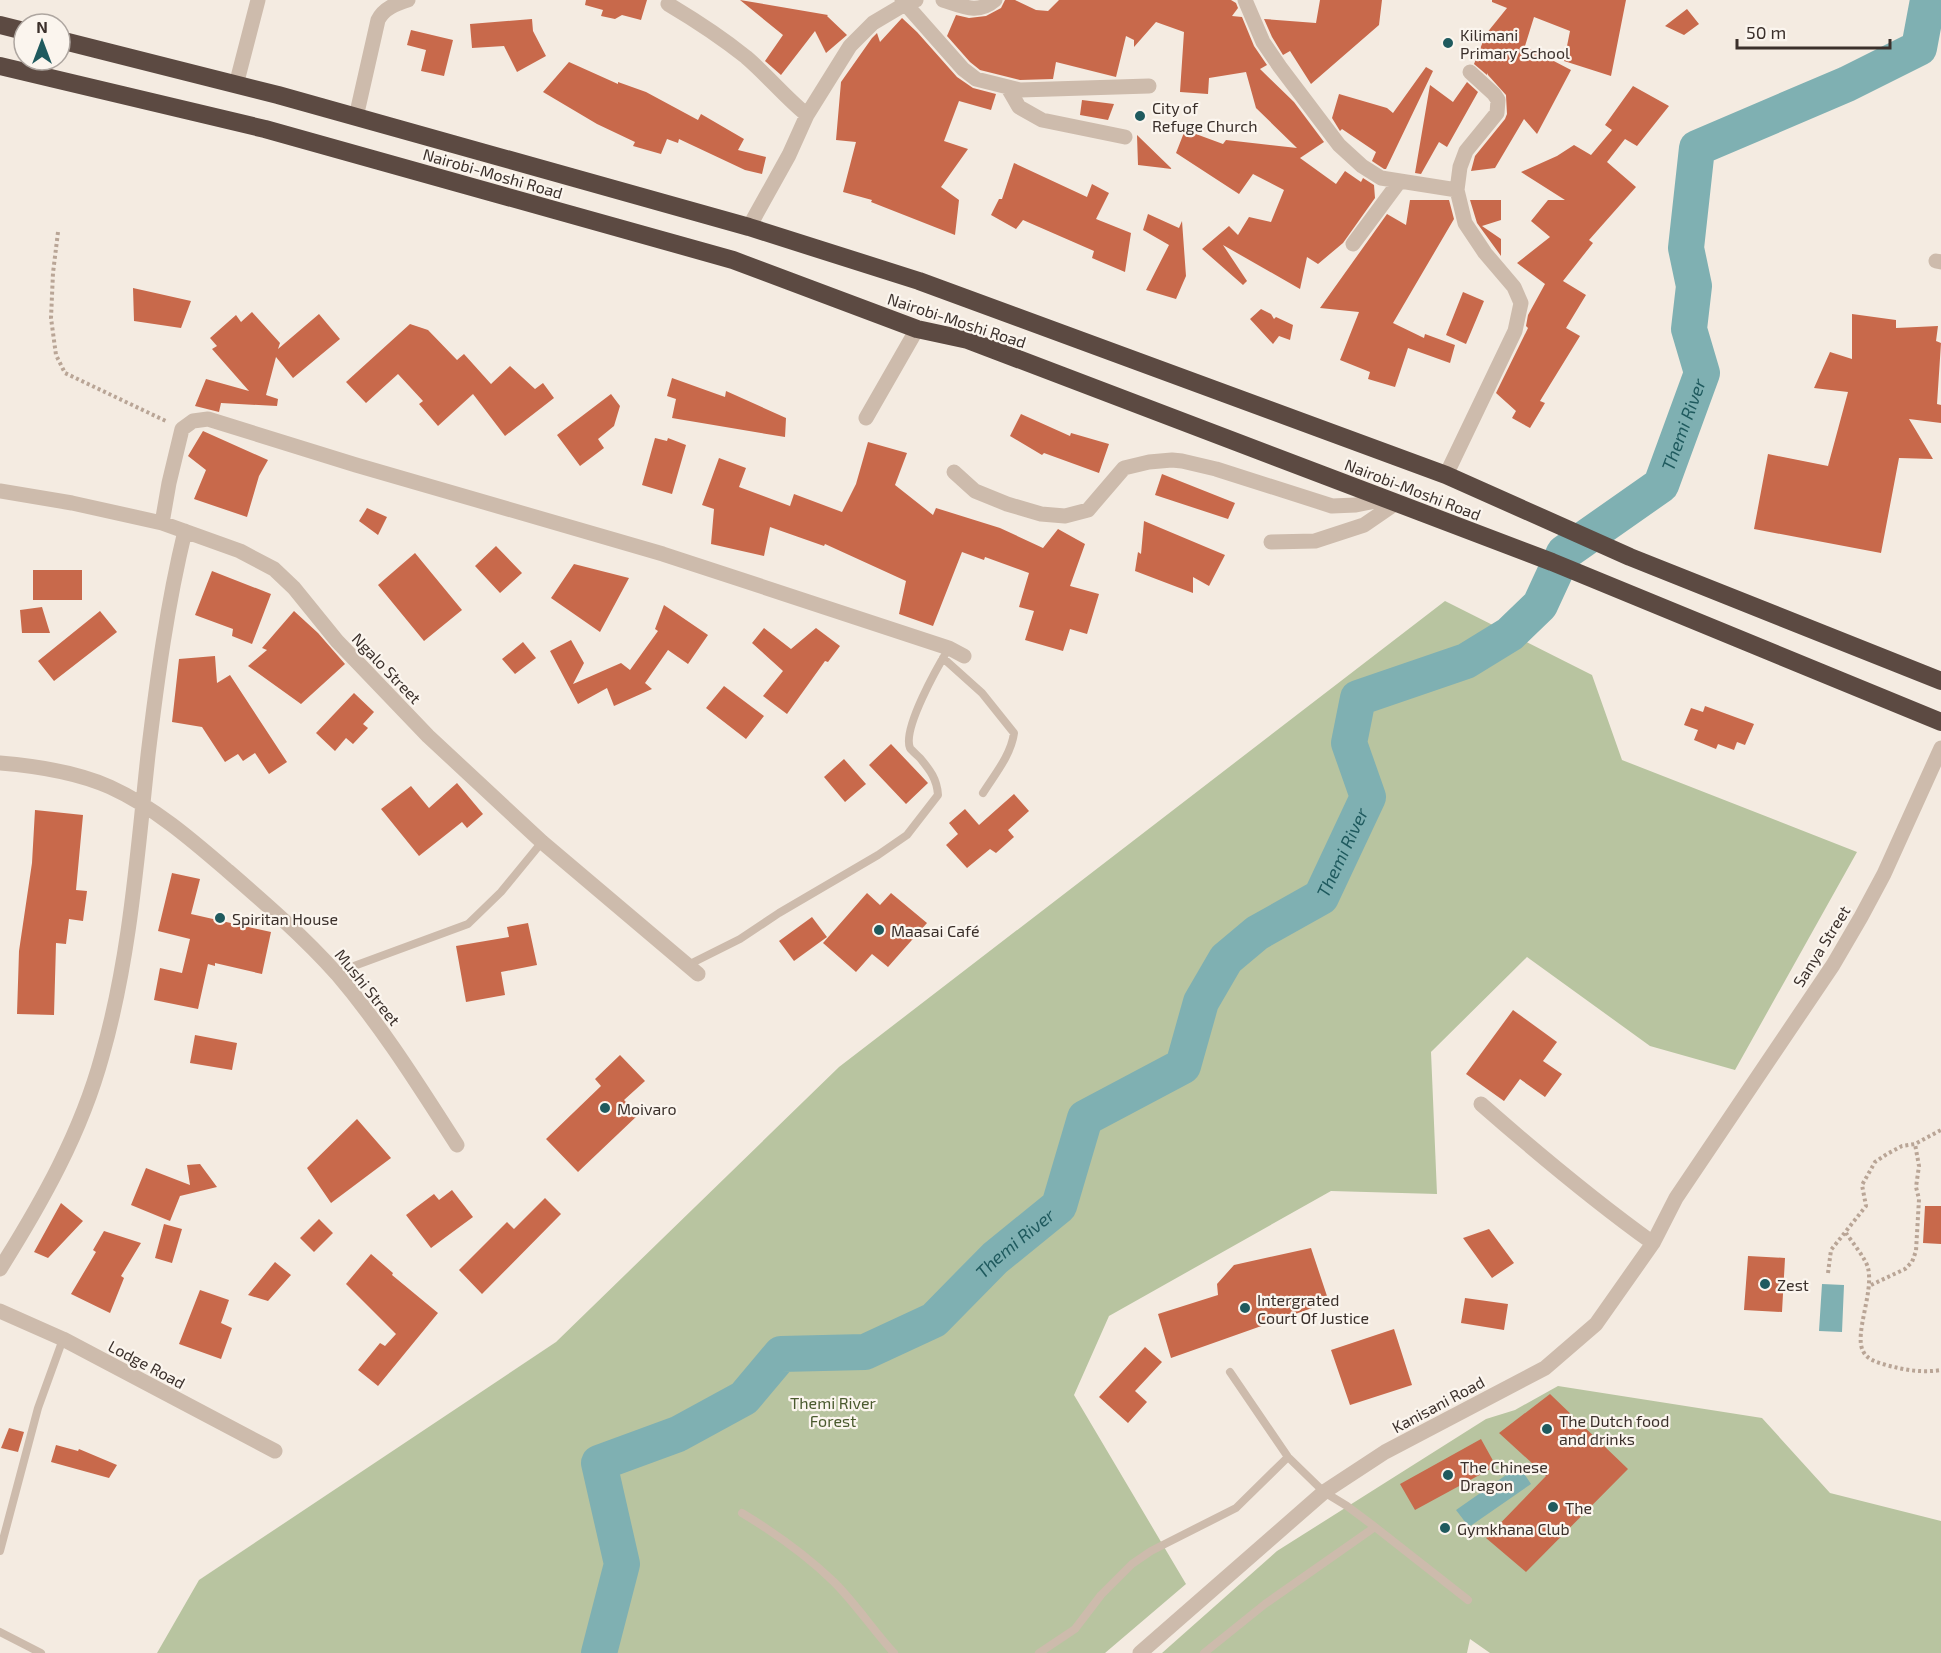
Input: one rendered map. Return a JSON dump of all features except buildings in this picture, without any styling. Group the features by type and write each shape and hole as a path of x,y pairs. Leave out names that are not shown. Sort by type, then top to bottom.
{"highway":[{"name":"Nairobi-Moshi Road","path":"72,43 356,117 749,227 984,304 1446,476 1630,557 1941,681"},
{"name":"Nairobi-Moshi Road","path":"0,66 266,129 733,260 917,329 968,340 1552,562 1941,722"}],"street":[{"path":"236,85 258,0"},
{"path":"356,117 378,20 389,8 408,0"},
{"path":"943,0 978,9 987,7 995,0"},
{"path":"1245,0 1263,42 1311,109 1339,144 1362,166 1381,178 1457,190"},
{"path":"749,227 789,155 807,115 850,46 873,23 908,1 963,69 976,79 1020,90 1149,86"},
{"path":"668,4 704,25 747,58 785,97 807,115"},
{"path":"1446,476 1515,331 1521,303 1514,287 1485,253 1465,223 1457,190 1460,167 1466,151 1497,113 1498,100 1470,72"},
{"path":"1008,88 1019,107 1042,120 1125,137"},
{"path":"1353,244 1399,182"},
{"path":"866,418 917,329"},
{"path":"162,523 182,429 193,421 208,419 356,465 663,554 946,653 964,656"},
{"path":"954,472 975,491 1007,504 1041,514 1065,516 1088,510 1124,468 1149,462 1172,460 1206,467 1332,506 1390,501"},
{"name":"Ngalo Street","path":"0,491 72,502 162,523 240,551 274,568 294,588 337,641 428,736 542,842 693,969"},
{"path":"1271,542 1315,541 1364,525 1390,501"},
{"path":"0,1269 37,1209 74,1136 102,1058 125,952 137,870 155,698 171,591 185,531"},
{"name":"Sanya Street","path":"1708,1150 1833,965 1862,917 1941,748"},
{"name":"Mushi Street","path":"0,763 50,768 111,788 170,823 200,847 281,918 335,973 397,1051 457,1145"},
{"path":"1481,1104 1579,1188 1653,1243"},
{"name":"Kanisani Road","path":"1140,1653 1324,1492 1385,1452 1545,1368 1596,1324 1653,1243 1676,1198 1708,1150"},
{"name":"Lodge Road","path":"0,1311 63,1339 275,1451"}],"lane":[{"path":"693,969 779,913 878,855 906,835 938,795 934,776 910,748 909,736 913,719 933,674 946,653 1014,733 1012,744 1004,760 983,793"},
{"path":"335,973 468,924 501,892 542,842"},
{"path":"0,1551 38,1408 63,1339"},
{"path":"1230,1372 1288,1457 1324,1492 1376,1527 1468,1600"},
{"path":"1039,1653 1074,1629 1101,1595 1132,1564 1151,1551 1236,1508 1288,1457"},
{"path":"742,1513 792,1546 821,1570 835,1583 894,1653"},
{"path":"1204,1653 1265,1604 1376,1527"},
{"path":"0,1632 41,1653"}],"path":[{"path":"58,232 51,318 56,355 65,373 182,429"},
{"path":"1828,1273 1830,1250 1866,1206 1862,1185 1875,1162 1902,1146 1915,1144 1941,1130"},
{"path":"1870,1286 1905,1269 1912,1262 1916,1251 1919,1199 1916,1187 1919,1166 1915,1144"},
{"path":"1846,1233 1868,1266 1870,1286 1861,1335 1862,1351 1872,1361 1904,1370 1925,1372 1941,1370"}],"green space":[{"name":"Themi River Forest","path":"1445,601 1592,675 1622,760 1857,852 1735,1070 1650,1046 1527,957 1431,1052 1437,1194 1331,1191 1109,1316 1074,1395 1186,1584 1105,1653 157,1653 199,1580 556,1342 839,1067"},
{"path":"1558,1386 1762,1418 1830,1493 1941,1521 1941,1653 1490,1653 1470,1639 1467,1653 1162,1653 1277,1551 1486,1419 1515,1410"}],"water":[{"path":"1822,1284 1844,1285 1842,1332 1819,1331"},
{"path":"1519,1466 1531,1484 1469,1527 1456,1510"}],"waterway":[{"name":"Themi River","path":"599,1653 622,1564 599,1463 678,1434 744,1398 781,1354 865,1352 934,1320 995,1258 1059,1206 1085,1118 1183,1066 1201,1002 1226,959 1257,933 1321,897 1368,797 1349,743 1358,698 1466,661 1510,634 1540,605 1564,553 1661,485 1702,373 1689,329 1694,286 1686,248 1697,148 1847,84 1919,48 1928,0"}],"place":[{"name":"Kilimani Primary School","path":"1448,43"},
{"name":"City of Refuge Church","path":"1140,116"},
{"name":"Spiritan House","path":"220,918"},
{"name":"Maasai Café","path":"879,930"},
{"name":"Moivaro","path":"605,1108"},
{"name":"Zest","path":"1765,1284"},
{"name":"Intergrated Court Of Justice","path":"1245,1308"},
{"name":"The Dutch food and drinks","path":"1547,1429"},
{"name":"The Chinese Dragon","path":"1448,1475"},
{"name":"The","path":"1553,1507"},
{"name":"Gymkhana Club","path":"1445,1528"}]}
